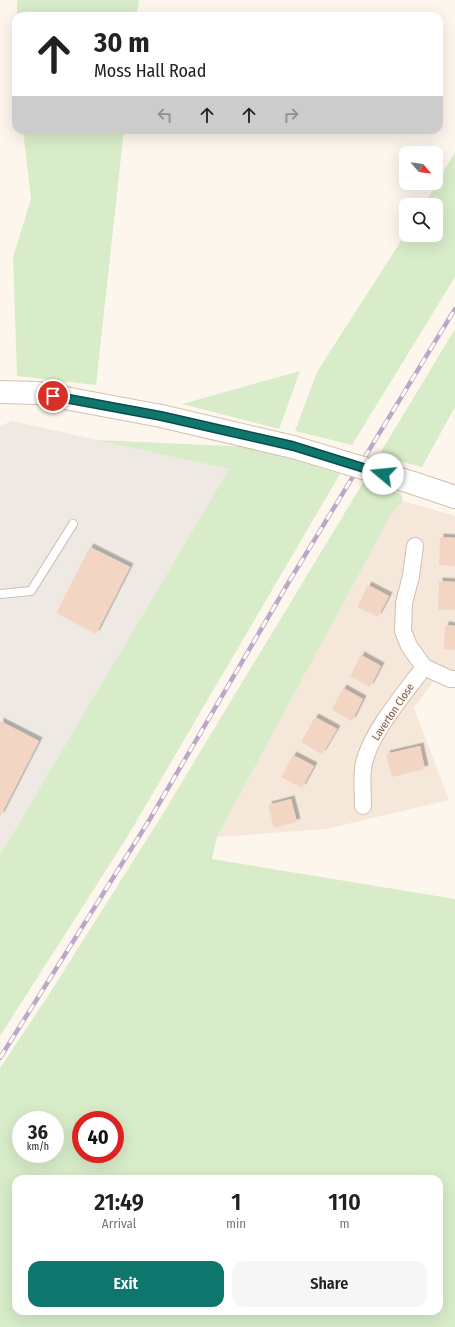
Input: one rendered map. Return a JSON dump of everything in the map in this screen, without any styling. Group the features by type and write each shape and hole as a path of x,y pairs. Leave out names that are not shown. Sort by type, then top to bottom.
{"street":[{"path":"0,392 38,393 161,416 293,446 455,497"},
{"path":"415,546 412,576 404,603 403,631 409,646 424,667 455,679"},
{"name":"Laverton Close","path":"363,806 362,782 364,764 369,748 382,725 424,667"}],"lane":[{"path":"0,594 31,590 74,524"}],"shaded area":[{"path":"12,421 229,469 0,855 0,426"},
{"path":"403,501 455,516 455,686 433,682 414,708 449,800 326,829 217,837 391,515"}],"green space":[{"path":"17,0 139,0 138,12 17,12"},
{"path":"23,134 124,134 96,385 17,376 13,257 31,199"},
{"path":"455,152 455,277 352,445 295,431 317,372 400,242 443,242 443,198 428,198 433,190 443,190 443,173"},
{"path":"455,329 455,407 422,467 379,455"},
{"path":"300,371 279,429 182,404"},
{"path":"96,440 252,447 340,474 126,839 0,1036 0,855 229,469"},
{"path":"364,481 401,494 403,501 391,515 217,837 212,859 455,899 455,1327 0,1327 0,1068 46,999 159,820"}],"building":[{"path":"440,537 455,538 455,566 439,565"},
{"path":"90,547 130,567 96,634 56,613"},
{"path":"439,581 455,582 455,610 438,610"},
{"path":"368,585 389,596 378,617 357,607"},
{"path":"445,625 455,626 455,650 444,649"},
{"path":"361,655 381,666 370,687 350,676"},
{"path":"343,688 363,699 352,721 332,710"},
{"path":"315,717 337,729 322,754 301,742"},
{"path":"0,721 39,741 0,817"},
{"path":"420,746 425,769 392,777 386,754"},
{"path":"293,755 314,766 302,788 281,777"},
{"path":"291,799 297,822 274,828 268,805"}],"railway":[{"path":"0,1058 150,819 290,580 455,309"}],"route":[{"path":"53,396 161,416 293,446 383,474"}]}
